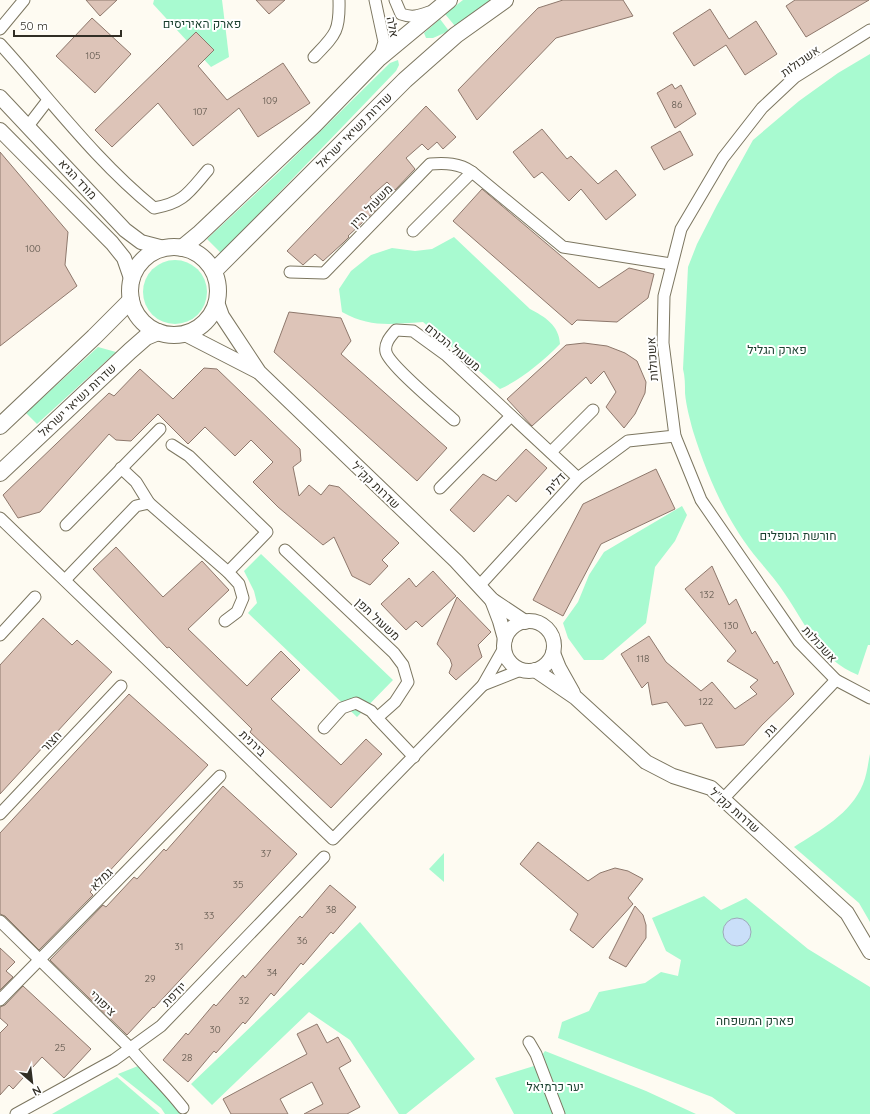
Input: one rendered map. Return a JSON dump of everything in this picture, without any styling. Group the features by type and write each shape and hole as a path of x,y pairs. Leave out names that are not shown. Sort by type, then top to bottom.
{"main road":[{"name":"שדרות נשיאי ישראל","path":"214,271 405,80 456,35 505,0"},
{"path":"182,248 199,234 314,125 379,58 443,5"},
{"path":"164,248 182,248 201,256 214,271 218,291 217,302 207,320 197,329 185,334 171,335 158,332 141,319 135,310 131,300 132,281 140,264 147,257 164,248"},
{"path":"0,426 131,300"},
{"name":"שדרות נשיאי ישראל","path":"0,473 130,351 146,337 158,332"}],"street":[{"path":"0,29 24,0"},
{"path":"314,57 334,36 339,17 339,0"},
{"name":"אלה","path":"375,0 377,17 384,42 379,58"},
{"name":"אלה","path":"395,0 401,14 409,17 418,17 443,5"},
{"name":"אשכולות","path":"870,30 795,77 762,108 723,158 681,229 664,296 663,343 675,436 701,500 713,520 799,642 836,680 870,698"},
{"path":"0,44 92,150 136,194 154,208 171,205 188,193 208,170"},
{"name":"מורד הגיא","path":"0,97 125,230 141,242 164,248"},
{"path":"28,126 48,100"},
{"name":"מורד הגיא","path":"0,130 112,243 124,258 132,281"},
{"name":"משעול היין","path":"290,272 324,273 430,164 454,164 464,167 563,247 672,264"},
{"path":"413,231 472,172"},
{"path":"217,302 222,316 259,372"},
{"name":"משעול הכורם","path":"454,420 394,364 386,352 387,342 396,330 412,331 446,355 578,478"},
{"path":"185,334 259,372"},
{"name":"שדרות קק\"ל","path":"259,372 456,561 492,600"},
{"path":"550,452 593,410"},
{"path":"440,488 511,416"},
{"path":"66,525 160,429"},
{"name":"דלית","path":"479,586 578,478 628,442 675,436"},
{"path":"172,445 189,456 267,532 228,572"},
{"path":"121,468 136,482 149,503 228,572 239,584 243,598 237,612 225,621"},
{"path":"65,580 136,506 149,503"},
{"name":"בירנית","path":"0,518 333,839 483,685 504,643"},
{"name":"משעול תפן","path":"285,550 394,653 403,665 408,682 395,702 377,718"},
{"path":"0,634 35,597"},
{"path":"492,600 525,622"},
{"path":"492,600 500,621 506,657 510,663 528,670 576,698"},
{"path":"504,643 511,628 525,622 537,622 549,631 554,645 553,653 558,668 576,698"},
{"path":"528,670 544,666 553,653"},
{"name":"בירנית","path":"483,685 528,670"},
{"name":"גת","path":"723,798 836,680"},
{"name":"חצור","path":"0,814 121,686"},
{"name":"שדרות קק\"ל","path":"576,698 646,762 673,776 711,788 723,798 847,913 870,952"},
{"path":"324,728 342,708 356,702 371,711 414,757"},
{"name":"גמלא","path":"0,1000 220,776"},
{"name":"יודפת","path":"16,1114 114,1060 161,1026 324,857"},
{"name":"ציפורי","path":"0,921 130,1048 143,1064 169,1090 183,1108"},
{"path":"529,1042 536,1054 560,1114"}],"green space":[{"name":"פארק האיריסים","path":"154,0 222,0 229,57 211,67 153,4"},
{"path":"463,0 492,0 455,26 445,14"},
{"path":"440,19 449,31 433,38 426,38 424,33"},
{"name":"פארק הגליל","path":"870,54 870,645 868,645 858,675 833,660 815,640 780,587 749,548 728,515 708,474 693,431 686,402 683,369 688,267 697,244 753,140 799,101 838,73"},
{"path":"398,60 399,65 396,71 221,253 207,239 278,173 390,63"},
{"path":"454,237 530,309 550,322 559,337 560,344 532,370 500,389 423,322 391,324 372,323 362,321 342,312 339,289 351,271 371,255 392,248 415,251 432,249"},
{"path":"169,260 181,260 198,269 205,280 207,292 205,304 198,315 181,324 169,324 157,319 148,310 143,298 143,286 148,274 157,265"},
{"path":"98,347 116,352 37,424 26,413"},
{"path":"682,506 687,515 675,541 655,567 646,623 603,660 584,660 568,638 563,623 578,602 589,575 604,552"},
{"path":"261,554 393,680 357,717 248,613 257,603 254,591 244,571"},
{"path":"870,754 870,922 859,903 794,847 824,828 843,813 851,804 858,795 864,780"},
{"path":"444,853 444,882 429,869"},
{"name":"פארק המשפחה","path":"704,896 721,910 746,898 808,949 870,987 870,1114 736,1114 712,1097 558,1038 562,1022 589,1011 599,992 645,983 661,972 678,976 681,960 666,951 652,918"},
{"path":"360,922 475,1059 406,1114 399,1114 350,1040 309,1012 212,1105 191,1084"},
{"name":"יער כרמיאל","path":"545,1051 646,1091 696,1114 514,1114 495,1078 534,1066"},
{"path":"148,1062 165,1080 179,1099 185,1114 165,1114 161,1108 118,1074"},
{"path":"117,1077 160,1114 52,1114"}],"water":[{"path":"737,918 747,922 751,932 747,942 737,946 727,942 723,932 727,922"}],"building":[{"path":"86,0 117,0 100,16"},
{"path":"256,0 285,0 269,14"},
{"path":"563,0 623,0 633,16 556,38 477,120 458,90 538,8"},
{"path":"795,0 869,0 806,37 786,6"},
{"path":"710,9 729,39 756,21 777,54 745,75 726,45 694,66 673,33"},
{"path":"92,18 131,54 95,93 56,56"},
{"path":"196,32 214,50 198,66 227,100 283,63 310,103 258,137 239,108 193,146 158,103 112,147 95,130"},
{"path":"672,84 675,89 681,85 696,114 675,128 657,93"},
{"path":"426,106 456,137 443,149 437,142 428,150 422,144 406,158 415,169 395,190 387,182 370,197 379,207 323,261 315,254 303,265 287,251"},
{"path":"542,129 567,159 571,156 598,184 616,170 636,195 606,220 581,189 569,201 542,172 534,178 513,152"},
{"path":"680,131 693,155 664,170 651,147"},
{"path":"0,152 68,232 65,265 77,286 0,346"},
{"path":"482,189 599,288 629,268 654,274 648,298 617,322 577,320 572,325 453,221"},
{"path":"289,312 341,318 351,341 341,354 447,448 417,481 274,352"},
{"path":"584,343 607,346 625,353 637,361 646,382 645,393 635,414 624,428 606,407 616,392 604,371 591,384 586,377 532,426 507,399 566,345"},
{"path":"204,368 217,369 300,449 301,461 293,467 299,496 309,485 321,495 329,485 339,487 399,543 382,560 388,566 370,585 352,576 334,537 323,545 278,507 253,482 273,462 251,440 235,456 205,427 188,444 158,414 131,441 116,440 109,434 40,512 18,518 3,495 109,393 114,396 140,369 173,399"},
{"path":"526,449 547,468 516,502 508,495 474,532 450,510 483,474 496,481"},
{"path":"656,469 675,509 601,544 563,616 533,600 583,504"},
{"path":"116,547 163,597 202,561 229,590 188,629 247,686 281,651 300,670 271,699 341,765 366,739 382,754 331,808 250,732 252,729 169,647 167,648 93,569"},
{"path":"712,566 729,605 736,599 752,634 755,631 774,664 777,661 794,694 744,745 716,748 702,723 685,726 667,702 652,705 648,682 642,688 621,654 649,636 666,662 701,691 712,682 735,709 757,694 750,687 758,680 727,661 736,651 685,589"},
{"path":"433,571 456,596 422,627 416,621 406,630 381,604 409,578 416,587"},
{"path":"457,597 491,632 478,645 482,657 456,680 449,673 452,665 450,659 437,644"},
{"path":"43,618 72,645 77,640 112,672 0,794 0,665"},
{"path":"129,694 208,765 90,892 93,895 39,950 5,916 0,914 0,833"},
{"path":"223,786 297,854 127,1035 50,960 103,905 106,907 134,877 137,879 164,849 166,851"},
{"path":"538,842 588,881 600,873 615,868 628,871 643,879 628,898 633,904 593,948 570,930 578,914 520,864"},
{"path":"330,885 356,907 333,934 331,932 303,965 301,963 274,996 271,993 245,1024 243,1022 216,1053 214,1051 188,1082 163,1060 186,1033 188,1035 214,1004 216,1006 243,975 245,978 300,916 302,918"},
{"path":"635,906 643,915 646,925 646,938 626,967 609,958"},
{"path":"0,948 15,962 6,971 13,977 0,990"},
{"path":"23,986 91,1049 64,1078 42,1057 13,1089 9,1085 0,1095 0,1033 8,1025 0,1018 0,1007 5,1005"},
{"path":"317,1024 327,1043 338,1037 351,1061 339,1068 360,1107 347,1114 304,1114 323,1104 312,1082 280,1099 288,1114 231,1114 223,1099 307,1054 297,1034"}],"park label":[{"name":"חורשת הנופלים","path":"798,535"}]}
